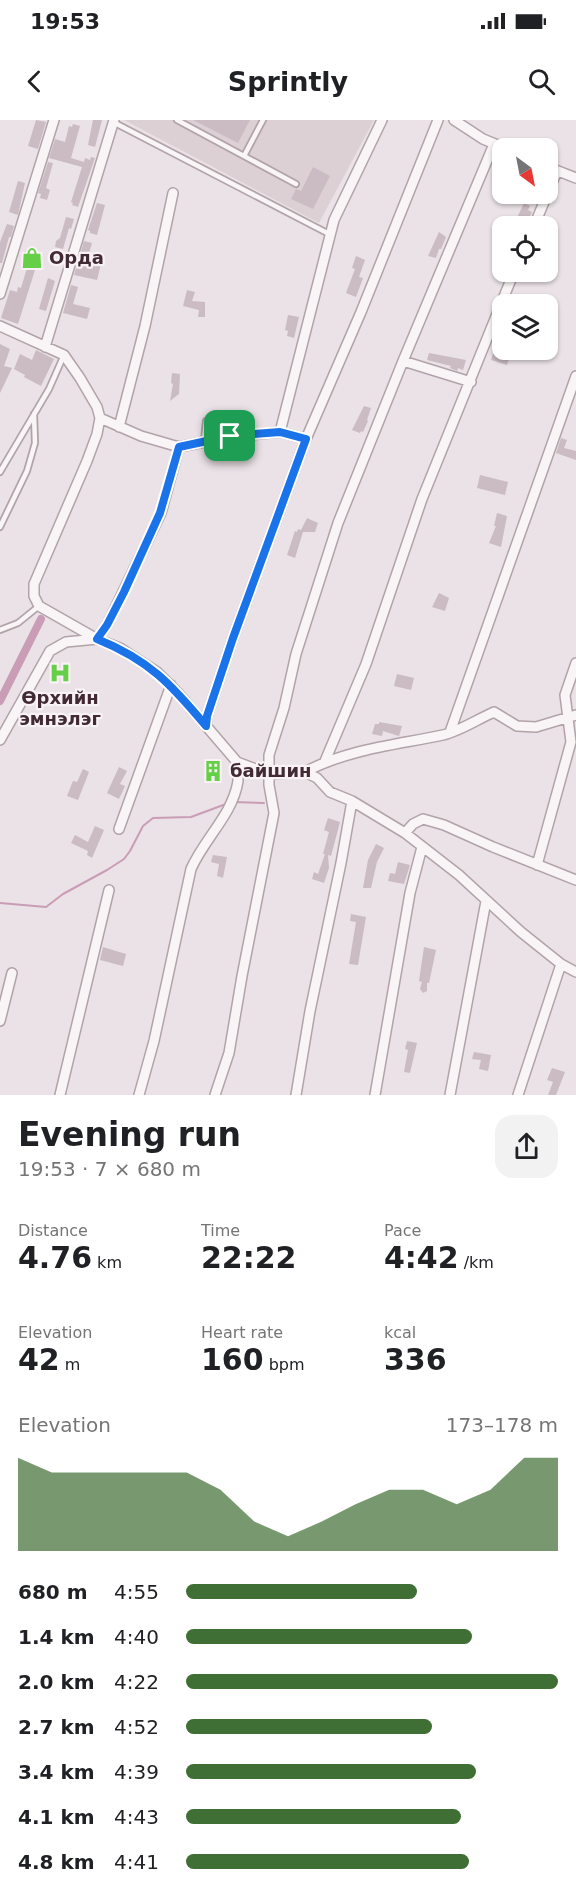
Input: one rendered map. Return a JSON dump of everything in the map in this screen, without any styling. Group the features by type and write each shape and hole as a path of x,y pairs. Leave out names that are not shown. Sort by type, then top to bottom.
{"street":[{"path":"0,294 54,120"},
{"path":"280,432 334,220 382,120"},
{"path":"206,726 207,716 233,638 306,439 361,312 438,120"},
{"path":"454,120 492,143"},
{"path":"45,347 114,121"},
{"path":"215,1095 229,1053 274,813 268,774 269,755 284,708 296,654 326,557 403,361 492,149"},
{"path":"558,171 576,178"},
{"path":"119,427 145,326 173,192"},
{"path":"325,761 366,664 422,499 510,282"},
{"path":"0,326 64,355 97,407 100,418 87,461 34,584 34,596 39,606 97,639 120,648 157,672 171,685 237,762 268,774 305,772 325,761 450,732 494,712 517,726 536,727 572,716"},
{"path":"403,361 471,382"},
{"path":"450,732 576,376"},
{"path":"100,418 119,427 179,447 204,441 280,432 306,439"},
{"path":"0,740 50,651 66,642 97,639 107,625 160,513 179,447"},
{"path":"537,865 571,742 572,716 565,695 576,663"},
{"path":"119,829 171,685"},
{"path":"139,1095 154,1041 191,868 198,852 231,803 238,782 237,762"},
{"path":"305,772 317,778 330,792 352,801 405,833 459,875 486,901 561,964 576,972"},
{"path":"296,1095 302,1071 310,1011 352,801"},
{"path":"405,833 413,824 423,819 444,825 576,880"},
{"path":"375,1095 410,893 422,847"},
{"path":"60,1095 109,890"},
{"path":"450,1095 486,901"},
{"path":"518,1095 561,964"},
{"path":"0,1021 12,973"}],"lane":[{"path":"177,120 185,122 296,184"},
{"path":"244,156 263,120"},
{"path":"114,121 331,235"},
{"path":"0,472 49,389 64,355"},
{"path":"0,527 27,471 35,442 34,414"},
{"path":"204,441 207,421"},
{"path":"0,630 18,623 39,606"}],"shaded area":[{"path":"124,120 374,120 319,223"}],"building":[{"path":"36,120 46,122 38,149 28,146"},
{"path":"93,120 102,120 95,147 88,145"},
{"path":"193,120 250,120 238,143"},
{"path":"73,124 80,126 71,158 84,162 85,158 90,160 91,157 95,158 78,207 72,205 71,202 82,167 49,158 55,139 65,142 69,126 72,127"},
{"path":"48,162 53,163 46,188 50,190 47,200 40,198 41,194 38,193"},
{"path":"313,167 330,176 313,209 291,199 296,189 301,191"},
{"path":"18,181 25,183 18,215 9,212"},
{"path":"97,203 105,205 97,235 88,230"},
{"path":"524,204 530,206 528,210 532,212 530,216 518,216"},
{"path":"66,217 74,219 63,249 55,247"},
{"path":"7,224 14,226 2,263 0,263 0,242"},
{"path":"439,232 446,237 441,249 436,258 428,256"},
{"path":"84,241 92,243 88,257 99,259 98,263 101,264 97,280 74,275"},
{"path":"25,251 41,255 38,270 35,270 18,324 1,318 10,290 17,292 18,287 21,288 27,268 21,266"},
{"path":"356,256 365,260 359,277 363,278 356,297 346,293 355,269 352,268"},
{"path":"48,278 55,281 46,311 39,309"},
{"path":"71,285 78,287 73,304 90,308 87,319 63,313"},
{"path":"187,290 195,292 192,301 205,302 205,317 198,317 199,310 183,306"},
{"path":"288,315 299,317 294,338 287,336 288,331 285,330"},
{"path":"0,344 10,349 4,366 12,368 0,393"},
{"path":"36,350 54,359 41,386 14,369 20,354 32,360"},
{"path":"429,353 466,360 463,370 458,368 457,371 450,368 451,366 427,360"},
{"path":"492,357 492,360 509,360 507,365 491,360"},
{"path":"172,373 180,374 179,394 170,401 173,384 171,383"},
{"path":"364,406 371,408 368,421 363,432 360,433 352,430"},
{"path":"561,438 567,440 564,448 576,451 576,460 556,453"},
{"path":"480,475 508,482 505,495 477,488"},
{"path":"497,513 507,516 501,547 489,543 496,526 494,526"},
{"path":"307,518 318,523 315,532 303,532 295,558 287,555 295,531 301,530"},
{"path":"439,593 449,598 445,611 432,607"},
{"path":"397,674 414,678 411,690 394,686"},
{"path":"379,722 402,726 399,736 383,731 382,736 372,734 375,724"},
{"path":"119,767 127,771 120,784 125,786 119,799 107,793"},
{"path":"83,769 89,772 78,800 67,796 73,781 77,782"},
{"path":"328,818 340,822 331,856 328,855 329,868 324,883 312,879 314,872 318,874 325,854 323,854 329,832 324,830"},
{"path":"95,826 104,830 92,858 87,855 88,851 71,843 75,835 88,842"},
{"path":"376,844 384,848 377,862 371,888 363,888 368,860"},
{"path":"213,855 227,857 223,878 217,876 219,864 211,862"},
{"path":"398,862 410,865 404,884 388,881 390,873 395,874"},
{"path":"351,914 366,917 358,965 349,964 356,922 350,921"},
{"path":"103,947 126,954 123,966 100,960"},
{"path":"424,947 436,950 427,991 423,993 420,989 422,982 419,981"},
{"path":"407,1041 417,1043 410,1073 404,1072 408,1050 405,1049"},
{"path":"474,1052 491,1055 488,1071 479,1069 481,1060 472,1059"},
{"path":"552,1068 565,1072 556,1095 548,1095 553,1082 547,1080"}],"waterway":[{"path":"0,701 41,619"},
{"path":"234,802 264,803"},
{"path":"0,903 46,907 63,894 124,859 143,826 153,818 191,817 226,804"}],"place":[{"name":"Орда","path":"32,258"},
{"name":"Өрхийн эмнэлэг","path":"60,673"},
{"name":"байшин","path":"213,771"}],"route":[{"path":"280,432 306,439 233,638 207,716 206,726 157,672 120,648 97,639 124,592 160,513 179,447 230,436 280,432"}]}
